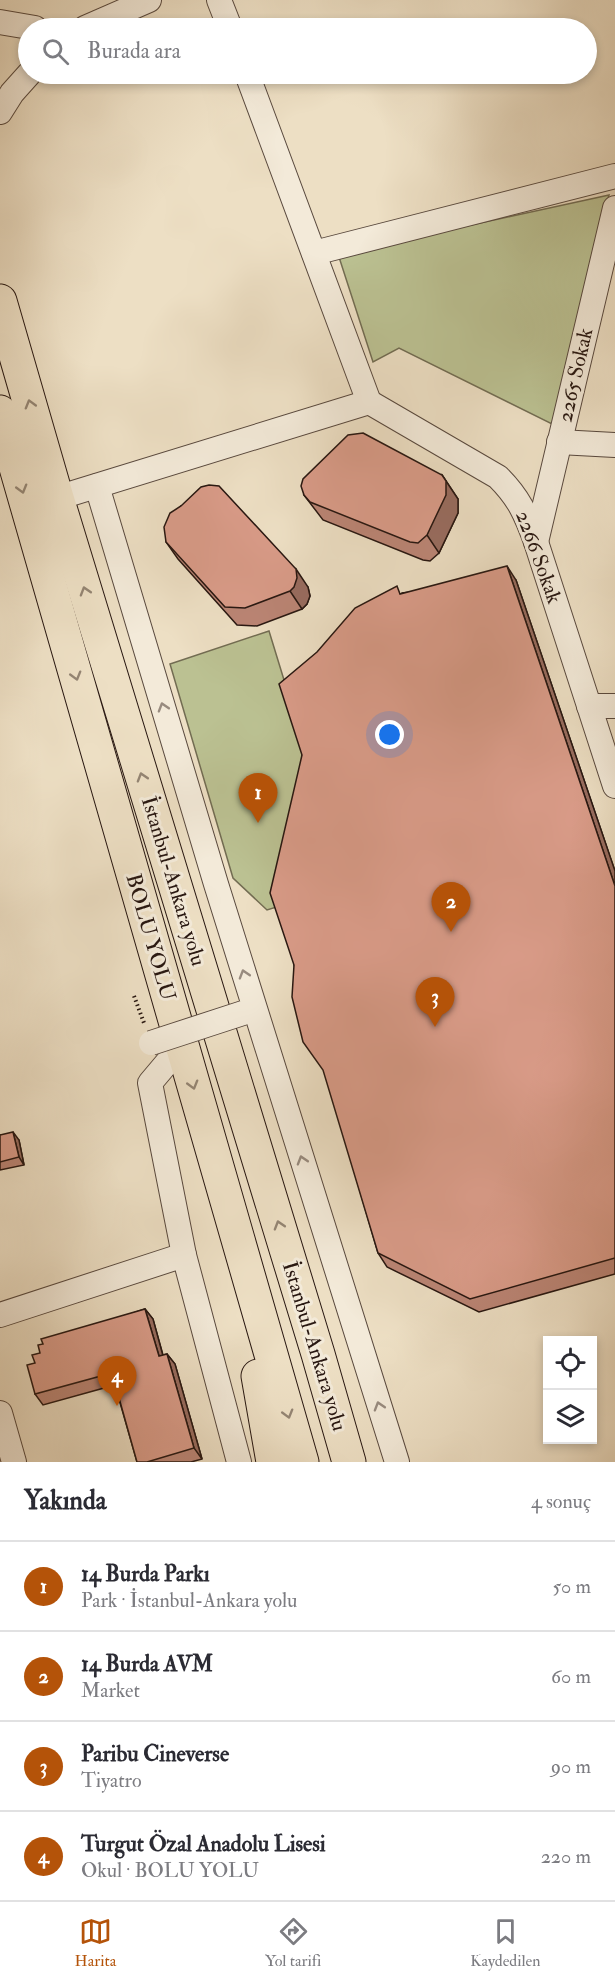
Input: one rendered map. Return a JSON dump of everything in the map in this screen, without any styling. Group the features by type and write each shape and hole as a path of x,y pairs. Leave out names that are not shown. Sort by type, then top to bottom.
{"highway":[{"name":"İstanbul-Ankara yolu","path":"0,300 57,498 349,1462"},
{"name":"BOLU YOLU","path":"0,412 166,1044 230,1214 302,1462"},
{"path":"230,1214 273,1462"},
{"path":"318,1354 373,1462"}],"street":[{"path":"108,18 149,0"},
{"path":"219,0 226,18"},
{"path":"0,22 18,25"},
{"path":"0,112 20,84"},
{"path":"57,498 369,402 251,84"},
{"path":"314,253 615,176"},
{"name":"2265 Sokak","path":"536,542 615,208"},
{"name":"2266 Sokak","path":"369,402 498,477 513,493 524,510 615,786"},
{"path":"559,442 615,446"},
{"path":"97,486 222,906 397,1462"},
{"path":"589,706 615,706"},
{"path":"238,1462 184,1255 150,1083 166,1044 243,1013"},
{"path":"0,1315 184,1255"},
{"path":"0,1413 14,1462"}],"path":[{"path":"134,996 166,1044"}],"green space":[{"path":"609,195 554,425 399,348 373,362 338,254"},
{"path":"269,631 311,768 280,906 267,910 233,878 170,664"}],"building":[{"path":"363,433 442,475 446,481 446,495 427,535 418,543 410,542 310,502 304,495 301,486 303,479 348,435"},
{"path":"219,486 296,569 297,578 290,591 245,608 225,607 166,542 164,527 170,513 201,487"},
{"path":"507,566 615,886 615,1258 470,1299 378,1253 323,1070 303,1042 292,997 294,965 270,893 302,755 279,684 317,652 355,608 397,586 400,594"},
{"path":"13,1132 19,1157 0,1162 0,1135"},
{"path":"145,1309 159,1356 167,1354 194,1448 147,1462 137,1462 112,1373 35,1394 27,1365 35,1363 32,1355 40,1353 38,1345 43,1344 41,1339"}],"place":[{"name":"14 Burda Parkı","path":"258,823"},
{"name":"14 Burda AVM","path":"451,932"},
{"name":"Paribu Cineverse","path":"435,1027"},
{"name":"Turgut Özal Anadolu Lisesi","path":"117,1406"}]}
